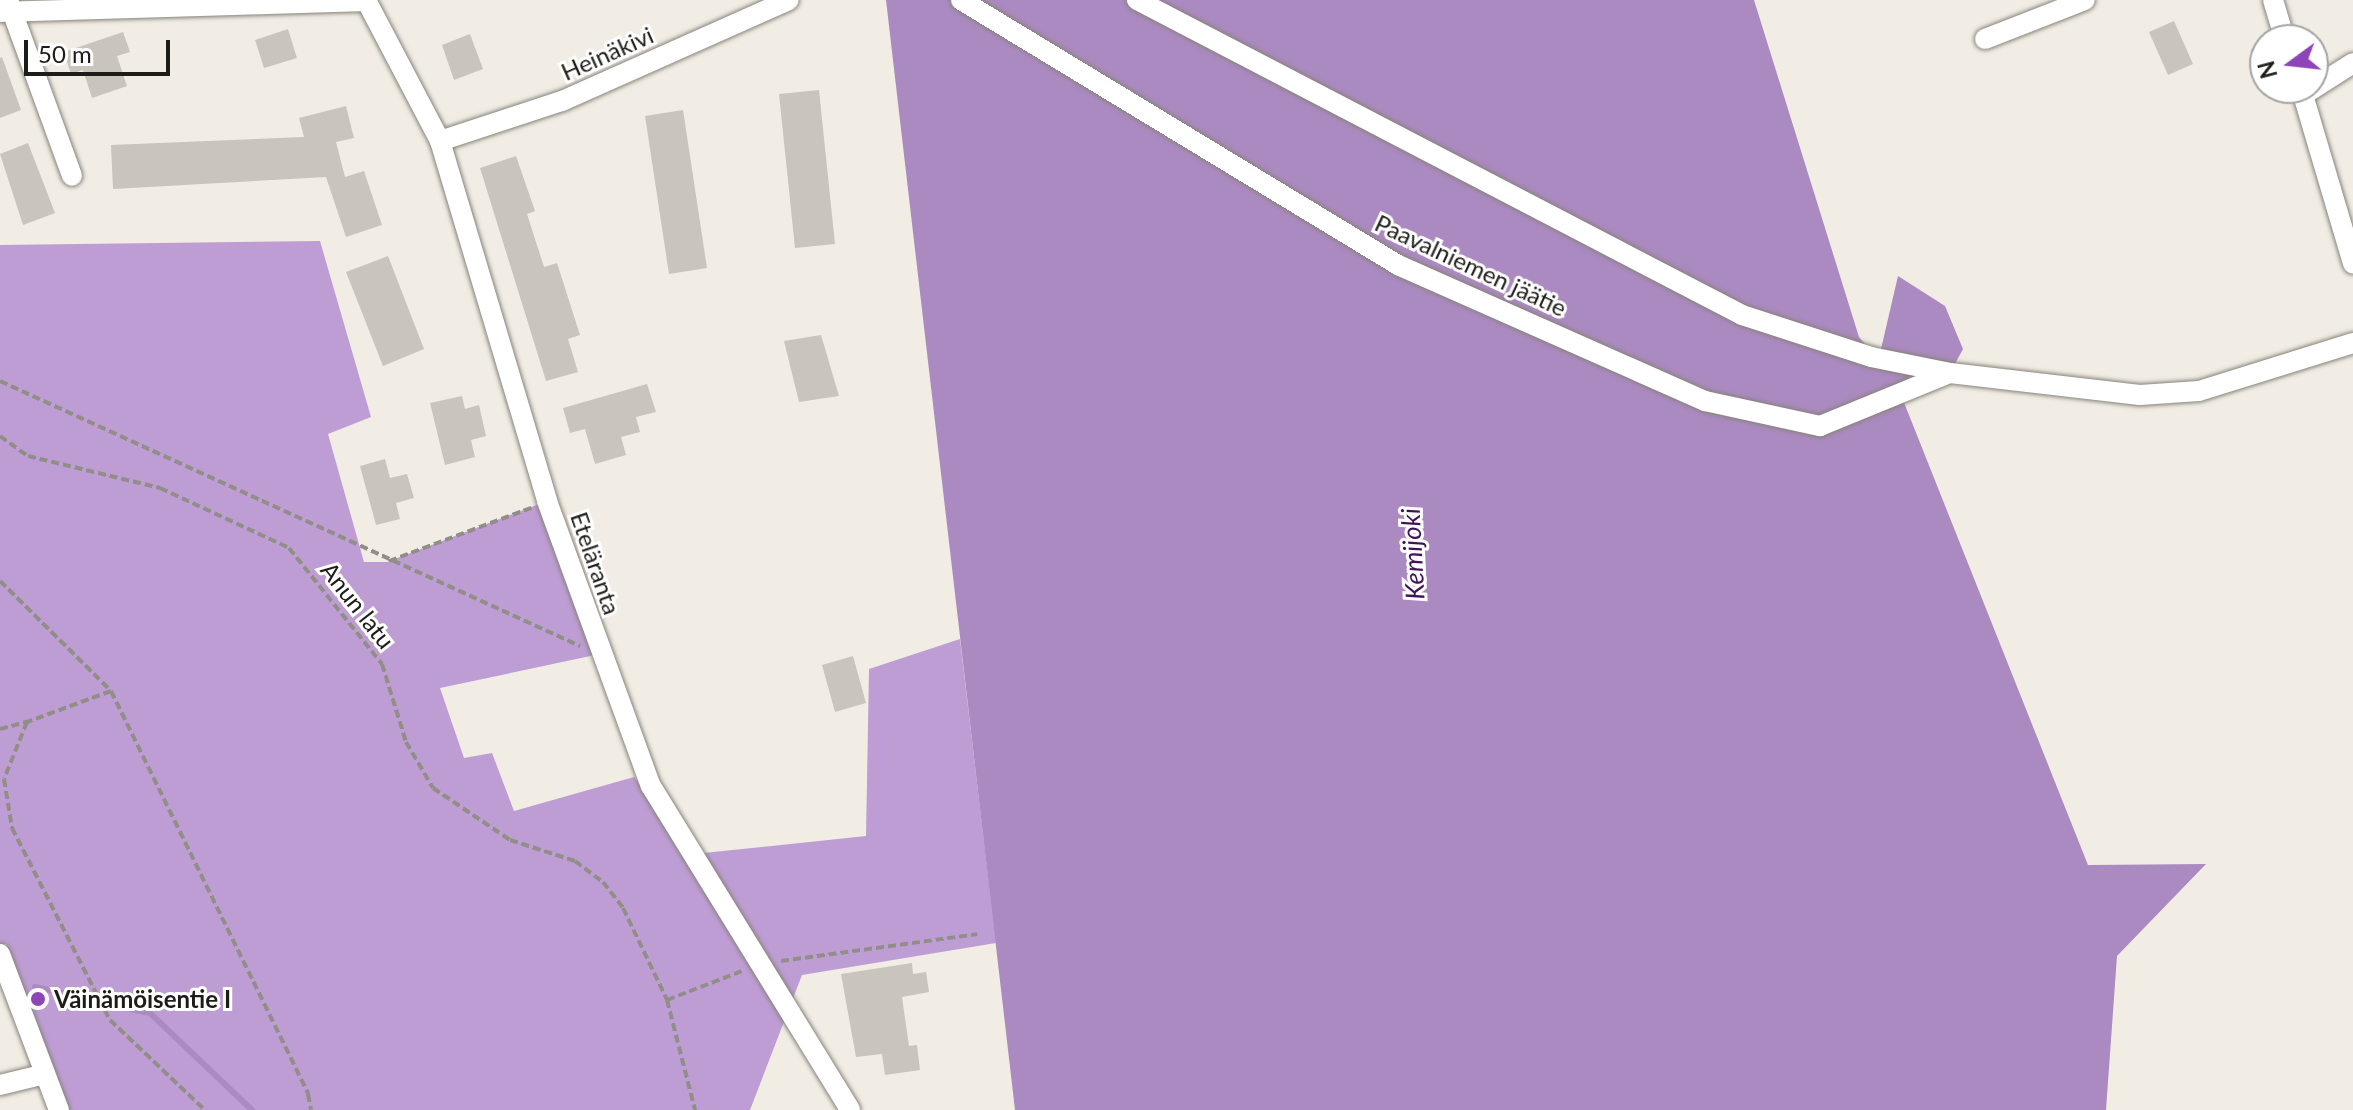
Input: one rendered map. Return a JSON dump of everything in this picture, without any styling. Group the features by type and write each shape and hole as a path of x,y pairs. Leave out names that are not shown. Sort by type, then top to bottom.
{"street":[{"name":"Eteläranta","path":"366,0 440,141 547,501 600,654 651,786 850,1110"},
{"path":"72,176 7,8 366,0"},
{"name":"Heinäkivi","path":"440,141 562,101 789,0"},
{"name":"Paavalniemen jäätie","path":"961,0 1398,265 1705,401 1820,426 1950,373"},
{"name":"Paavalniemen jäätie","path":"1137,0 1163,9 1742,315 1871,357 1950,373 2140,395 2199,391 2353,343"},
{"path":"1985,39 2085,0"},
{"path":"2273,0 2280,24"},
{"path":"2329,77 2353,63"},
{"path":"2306,104 2353,263"},
{"path":"0,954 59,1110"},
{"path":"0,1085 45,1074"}],"path":[{"path":"0,381 387,562 600,654"},
{"name":"Anun latu","path":"0,436 28,456 160,488 289,548 382,664 406,742 433,788 510,840 575,861 603,882 623,908 667,1000 695,1110"},
{"path":"387,562 547,501"},
{"path":"0,581 111,691 308,1094 309,1110"},
{"path":"0,729 111,691"},
{"path":"27,722 4,779 12,828 110,1020 205,1110"},
{"path":"667,1000 762,963 977,934"}],"shaded area":[{"path":"320,241 371,417 328,434 364,562 387,562 547,501 600,654 440,688 464,758 492,753 514,811 634,777 694,854 866,836 869,669 960,639 996,943 802,975 750,1110 69,1110 6,944 0,944 0,245"}],"water":[{"name":"Kemijoki","path":"886,0 1754,0 1859,337 1869,349 1881,349 1898,276 1945,306 1963,349 1950,373 1909,377 1903,400 2088,865 2206,864 2117,956 2106,1110 1015,1110"}],"building":[{"path":"2174,21 2193,64 2168,75 2149,32"},
{"path":"288,29 297,58 264,68 255,40"},
{"path":"123,32 130,52 117,56 127,86 92,98 83,70 71,74 64,52"},
{"path":"470,34 483,69 454,80 442,45"},
{"path":"0,58 21,110 0,118"},
{"path":"819,90 835,244 795,248 779,94"},
{"path":"346,106 354,138 336,142 345,177 364,171 382,225 346,237 326,177 113,189 111,145 304,137 299,118"},
{"path":"683,110 707,268 669,274 645,116"},
{"path":"28,143 55,213 23,225 0,154"},
{"path":"516,156 535,211 527,214 544,267 557,263 580,335 568,339 578,372 546,381 480,168"},
{"path":"388,256 424,349 383,366 346,272"},
{"path":"821,335 839,396 799,402 784,341"},
{"path":"647,384 656,412 636,417 640,432 621,437 626,455 595,464 585,429 570,433 563,408"},
{"path":"462,396 465,409 479,405 486,436 471,440 475,457 445,465 430,403"},
{"path":"385,459 390,478 407,474 414,498 396,503 400,519 376,525 360,466"},
{"path":"853,656 866,703 835,712 822,665"},
{"path":"912,963 913,974 926,972 929,992 902,997 909,1046 917,1045 920,1070 885,1075 882,1054 856,1057 841,974"}],"waterway":[{"path":"35,987 90,999"},
{"path":"112,1005 150,1013 252,1110"}],"place":[{"name":"Väinämöisentie I","path":"38,999"}]}
